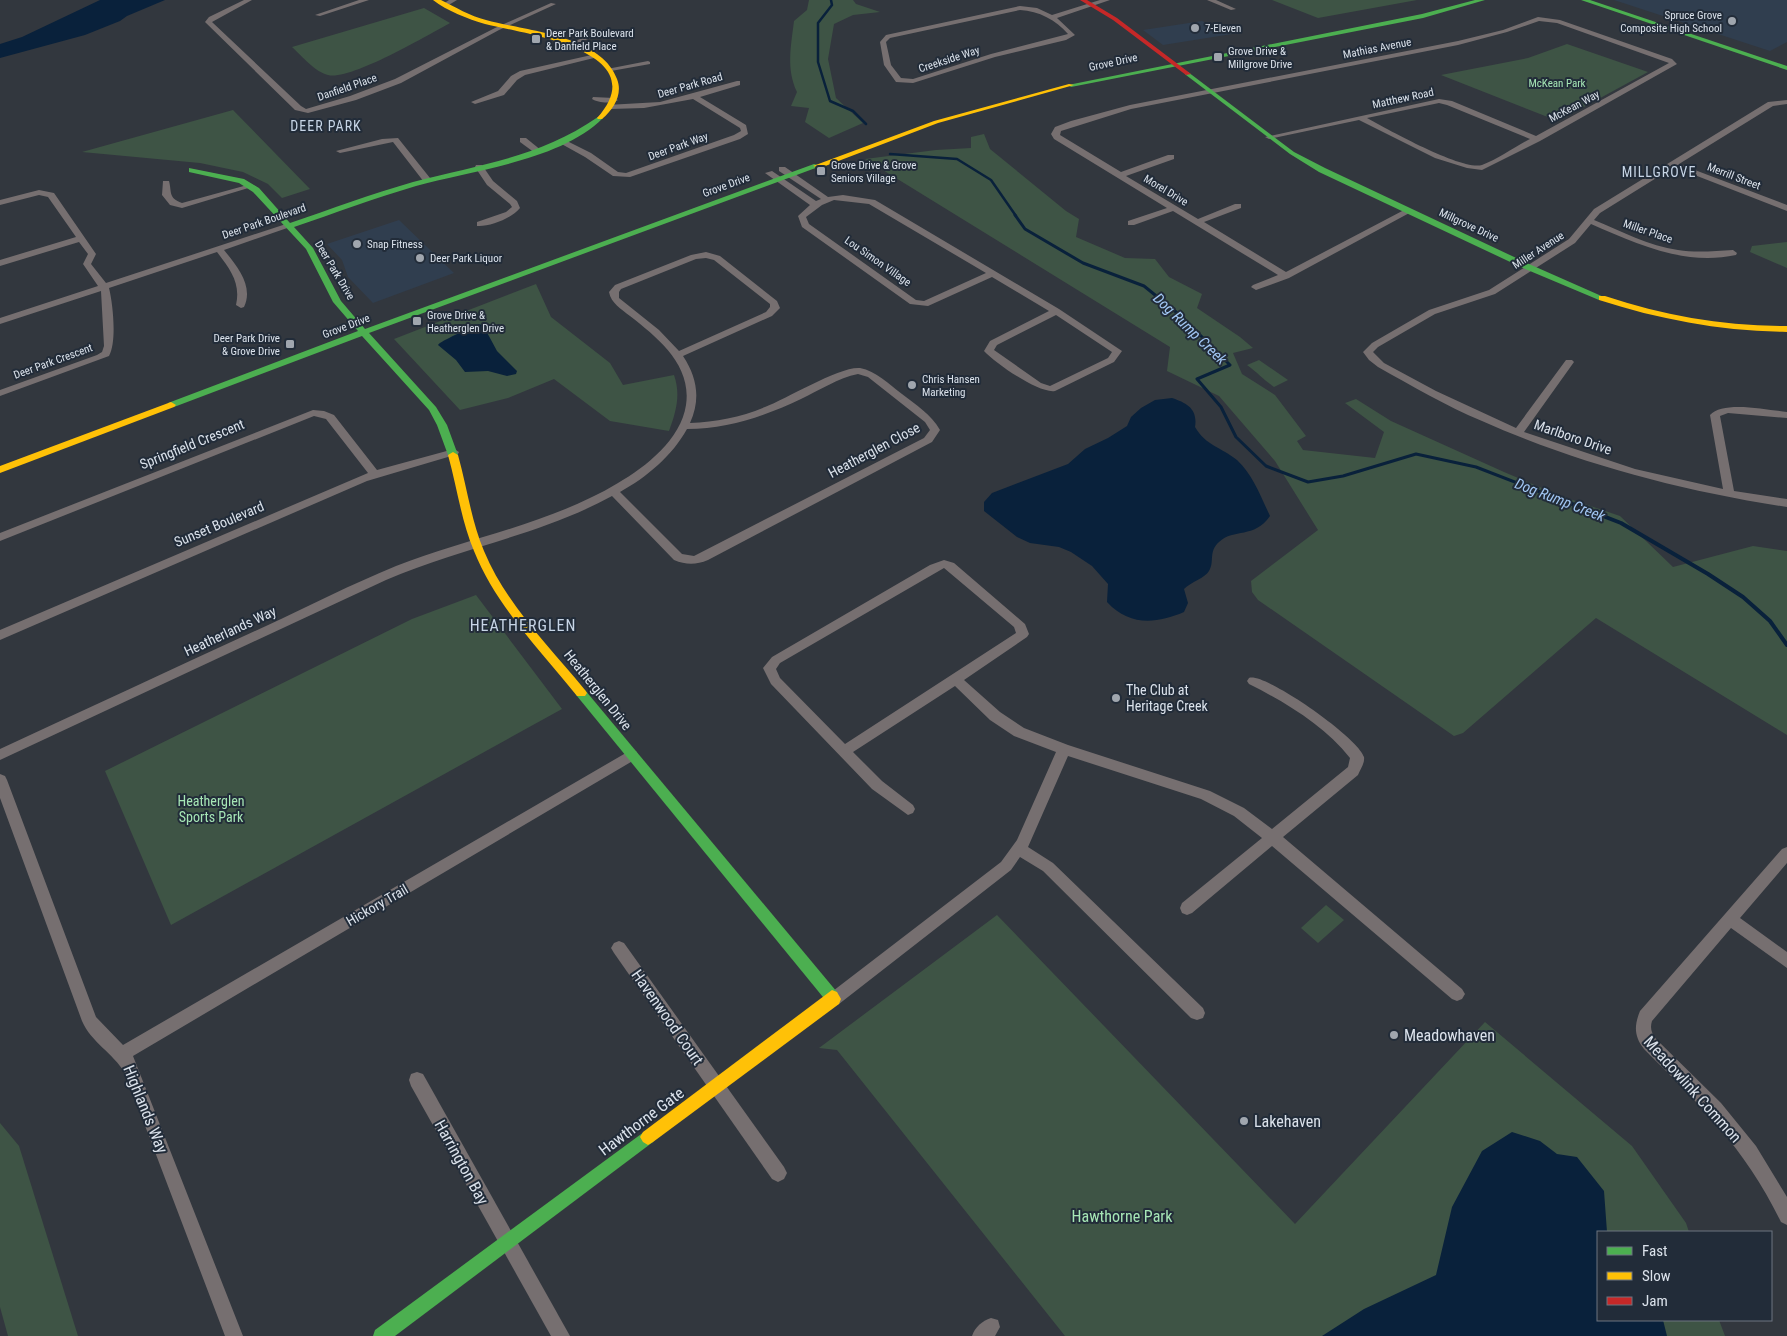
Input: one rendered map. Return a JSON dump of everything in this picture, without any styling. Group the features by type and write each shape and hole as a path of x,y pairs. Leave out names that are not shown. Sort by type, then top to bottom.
{"street":[{"name":"Danfield Place","path":"249,0 211,18 208,22 298,108 305,111 340,102 390,84 503,27"},
{"path":"318,15 366,0"},
{"name":"Millgrove Drive","path":"1083,0 1094,5 1169,60 1269,137 1322,170 1530,268 1602,300 1651,315 1718,327 1750,329 1787,328"},
{"path":"1052,17 1107,0"},
{"path":"1210,0 1233,9"},
{"name":"Grove Drive","path":"1169,60 1415,12 1461,0"},
{"name":"Grove Drive","path":"0,458 780,174 880,133 972,103 1091,72 1423,16 1482,0"},
{"path":"1584,0 1787,68"},
{"path":"1599,0 1787,62"},
{"path":"445,2 468,16 503,27 572,44 596,56 611,69 617,88 612,103 596,99"},
{"path":"503,27 553,4"},
{"name":"Creekside Way","path":"1020,8 1035,9 1052,17 1072,33 1071,37 993,55 913,81 899,80 888,65 883,42 885,38 892,35 1020,8"},
{"name":"Mathias Avenue","path":"1210,92 1458,44 1505,32 1538,19 1546,19"},
{"name":"McKean Way","path":"1361,118 1402,139 1462,165 1474,168 1488,165 1538,139 1672,64 1670,60 1662,57 1561,22 1546,19"},
{"path":"572,44 602,31"},
{"path":"476,102 500,93 514,78 523,73 596,56"},
{"path":"611,69 648,62"},
{"name":"Deer Park Road","path":"612,103 649,111 737,83"},
{"name":"Morel Drive","path":"1210,92 1106,112 1062,127 1055,134 1057,137 1286,276"},
{"name":"Deer Park Way","path":"562,142 588,155 616,174 627,175 737,137 745,132 743,127 695,97"},
{"name":"Matthew Road","path":"1269,137 1435,102 1444,102 1538,139"},
{"name":"Miller Avenue","path":"1368,352 1375,345 1416,320 1447,307 1484,296 1572,241 1597,211 1771,104 1785,102"},
{"name":"Deer Park Boulevard","path":"0,322 427,180 538,151 562,142 592,124 612,103"},
{"path":"340,151 382,141 395,140 427,180"},
{"path":"523,140 538,151"},
{"path":"1120,175 1171,157"},
{"name":"Merrill Street","path":"1673,164 1787,208"},
{"path":"479,167 490,182 514,203 516,208 510,214 480,224"},
{"name":"Deer Park Drive","path":"192,170 227,177 251,186 309,248 337,302 360,328"},
{"path":"780,174 826,199"},
{"path":"780,174 814,204 826,199 845,197 872,202 1056,311 1117,351 1111,360 1051,389 1037,385 989,351 993,343 1056,311"},
{"path":"166,183 165,193 173,203 182,206 251,186"},
{"path":"0,203 39,192 48,193 92,254 87,264 104,287"},
{"name":"Lou Simon Village","path":"814,204 802,216 805,225 913,302 925,304 991,274"},
{"path":"1197,222 1238,206"},
{"path":"1131,223 1174,208"},
{"path":"1256,287 1286,276 1409,211"},
{"name":"Miller Place","path":"1588,220 1644,244 1666,250 1703,255 1733,253"},
{"path":"0,264 82,238"},
{"path":"219,249 241,282 244,292 241,305"},
{"path":"706,255 717,258 774,303 775,308 770,314 678,355 615,299 613,296 615,290 689,258 706,255"},
{"name":"Deer Park Crescent","path":"0,393 106,354 109,346 107,298 104,287"},
{"name":"Grove Drive","path":"0,470 360,328"},
{"name":"Heatherglen Drive","path":"360,328 433,408 446,429 454,452 476,543 490,576 504,597 631,755 834,1000"},
{"name":"Marlboro Drive","path":"1368,352 1381,365 1452,403 1518,433 1600,462 1730,494 1787,503"},
{"name":"Heatherlands Way","path":"0,755 385,575 554,518 613,491 655,462 684,426 691,405 692,388 687,371 678,355"},
{"path":"1518,433 1568,362"},
{"name":"Heatherglen Close","path":"613,491 678,557 684,560 694,560 704,557 928,440 935,430 929,420 871,375 858,370 843,374 750,418 716,426 684,426"},
{"path":"1730,494 1714,421 1715,415 1721,411 1737,410 1787,416"},
{"name":"Springfield Crescent","path":"0,537 312,413 324,414 330,417 374,474"},
{"name":"Sunset Boulevard","path":"0,635 374,474 454,452"},
{"path":"844,751 1016,641 1022,634 1019,624 954,569 944,564 934,568 772,664 769,668 775,681 844,751 878,785 908,809"},
{"path":"956,680 1011,727 1031,737 1217,800 1239,812 1272,837 1457,994"},
{"path":"1187,908 1352,771 1357,762 1357,757 1346,744 1283,696 1253,681"},
{"name":"Hawthorne Gate","path":"381,1336 834,1000 994,876 1019,849 1064,749"},
{"name":"Hickory Trail","path":"122,1054 631,755"},
{"name":"Highlands Way","path":"0,780 90,1022 98,1033 122,1054 134,1075 234,1336"},
{"path":"1019,849 1048,867 1197,1013"},
{"name":"Meadowlink Common","path":"1787,853 1646,1016 1642,1026 1642,1035 1702,1095 1735,1133 1769,1181 1787,1216"},
{"path":"1730,919 1787,962"},
{"name":"Havenwood Court","path":"619,948 778,1173"},
{"name":"Harrington Bay","path":"417,1080 561,1336"}],"shaded area":[{"path":"100,0 165,0 85,35 0,58 0,44 22,37"},
{"name":"Spruce Grove Composite High School","path":"1614,0 1787,0 1787,42 1770,51"},
{"path":"1202,21 1232,34 1163,45 1143,30"},
{"path":"399,220 454,273 373,303 348,277 342,260 327,244"},
{"path":"478,324 483,325 497,351 517,371 516,374 507,376 488,371 465,372 456,360 438,345"},
{"path":"1172,398 1187,405 1193,411 1195,427 1204,438 1237,460 1248,472 1270,516 1257,528 1231,535 1219,542 1214,549 1209,571 1184,589 1188,603 1184,612 1163,619 1134,619 1115,610 1107,602 1108,584 1092,566 1071,552 1059,547 1030,543 1017,537 984,511 984,502 992,493 1068,464 1085,449 1127,426 1131,417 1141,408 1155,400"},
{"path":"1512,1132 1540,1141 1557,1154 1577,1157 1604,1191 1607,1231 1597,1231 1597,1321 1663,1321 1667,1336 1322,1336 1364,1309 1436,1275 1452,1207 1482,1151"}],"green space":[{"path":"809,0 853,0 856,4 880,12 853,15 834,24 828,59 836,98 863,123 829,138 805,122 809,108 791,106 797,92 790,66 794,21 807,10"},
{"path":"1272,0 1417,0 1318,18"},
{"path":"424,8 450,23 389,56 353,71 339,75 328,75 314,67 292,47"},
{"name":"McKean Park","path":"1567,44 1648,72 1558,121 1441,75 1528,58"},
{"path":"233,110 310,189 282,198 268,184 243,172 200,163 82,152"},
{"path":"984,134 990,149 1066,211 1079,219 1076,237 1125,258 1155,259 1169,277 1202,294 1197,308 1253,348 1233,353 1242,374 1275,395 1306,436 1297,441 1303,450 1375,458 1384,432 1345,403 1356,399 1391,421 1504,472 1561,496 1620,516 1673,567 1753,546 1787,551 1787,735 1596,618 1463,733 1454,736 1258,600 1252,592 1251,581 1318,530 1275,461 1219,396 1167,371 1170,347 865,159 936,150 971,148 971,137"},
{"path":"1787,242 1787,268 1750,252 1752,246"},
{"path":"536,284 551,317 610,363 623,385 674,375 677,403 669,431 610,421 554,379 508,398 460,410 394,339"},
{"path":"1259,360 1288,380 1274,387 1247,365"},
{"name":"Heatherglen Sports Park","path":"476,595 562,709 171,925 105,771 412,619"},
{"path":"1326,905 1344,920 1318,943 1301,928"},
{"name":"Hawthorne Park","path":"997,915 1295,1224 1485,1022 1632,1146 1686,1223 1689,1231 1597,1231 1597,1321 1719,1321 1725,1336 1065,1336 837,1050 819,1048"},
{"path":"0,1123 19,1146 78,1336 8,1336 0,1307"}],"waterway":[{"name":"Dog Rump Creek","path":"831,0 832,5 818,23 818,62 830,101 853,111 866,124"},
{"name":"Dog Rump Creek","path":"890,154 957,159 991,180 1016,216"},
{"name":"Dog Rump Creek","path":"1015,215 1025,229 1083,263 1144,286 1181,316 1230,365 1197,379 1221,407 1236,437 1266,466 1308,482 1343,476 1416,454 1476,467 1553,497"},
{"name":"Dog Rump Creek","path":"1549,495 1621,523 1708,574 1743,597 1770,621 1787,645"}],"traffic: fast":[{"path":"1071,85 1423,16 1482,0"},
{"path":"1584,0 1787,68"},
{"path":"1188,74 1292,153 1322,170 1526,266 1602,298"},
{"path":"289,226 399,189 536,153 580,132 600,118"},
{"path":"171,405 817,166"},
{"path":"192,170 241,181 256,190 309,248 337,302 433,409 442,425 453,455"},
{"path":"581,693 832,997"},
{"path":"381,1336 648,1137"}],"traffic: slow":[{"path":"436,0 485,22 561,40 581,48 598,58 611,70 616,85 612,103 600,118"},
{"path":"817,166 936,122 1071,85"},
{"path":"1602,298 1670,318 1693,322 1738,328 1787,329"},
{"path":"0,470 171,405"},
{"path":"453,455 471,528 488,571 511,608 581,693"},
{"path":"648,1137 834,999 832,997"}],"traffic: jam":[{"path":"1083,0 1115,19 1188,74"}],"place":[{"name":"Spruce Grove Composite High School","path":"1732,21"},
{"name":"7-Eleven","path":"1195,28"},
{"name":"Deer Park Boulevard & Danfield Place","path":"536,39"},
{"name":"Grove Drive & Millgrove Drive","path":"1218,57"},
{"name":"Grove Drive & Grove Seniors Village","path":"821,171"},
{"name":"Snap Fitness","path":"357,244"},
{"name":"Deer Park Liquor","path":"420,258"},
{"name":"Grove Drive & Heatherglen Drive","path":"417,321"},
{"name":"Deer Park Drive & Grove Drive","path":"290,344"},
{"name":"Chris Hansen Marketing","path":"912,385"},
{"name":"The Club at Heritage Creek","path":"1116,698"},
{"name":"Meadowhaven","path":"1394,1035"},
{"name":"Lakehaven","path":"1244,1121"}],"district":[{"name":"DEER PARK","path":"326,126"},
{"name":"MILLGROVE","path":"1659,172"},
{"name":"HEATHERGLEN","path":"523,625"}]}
